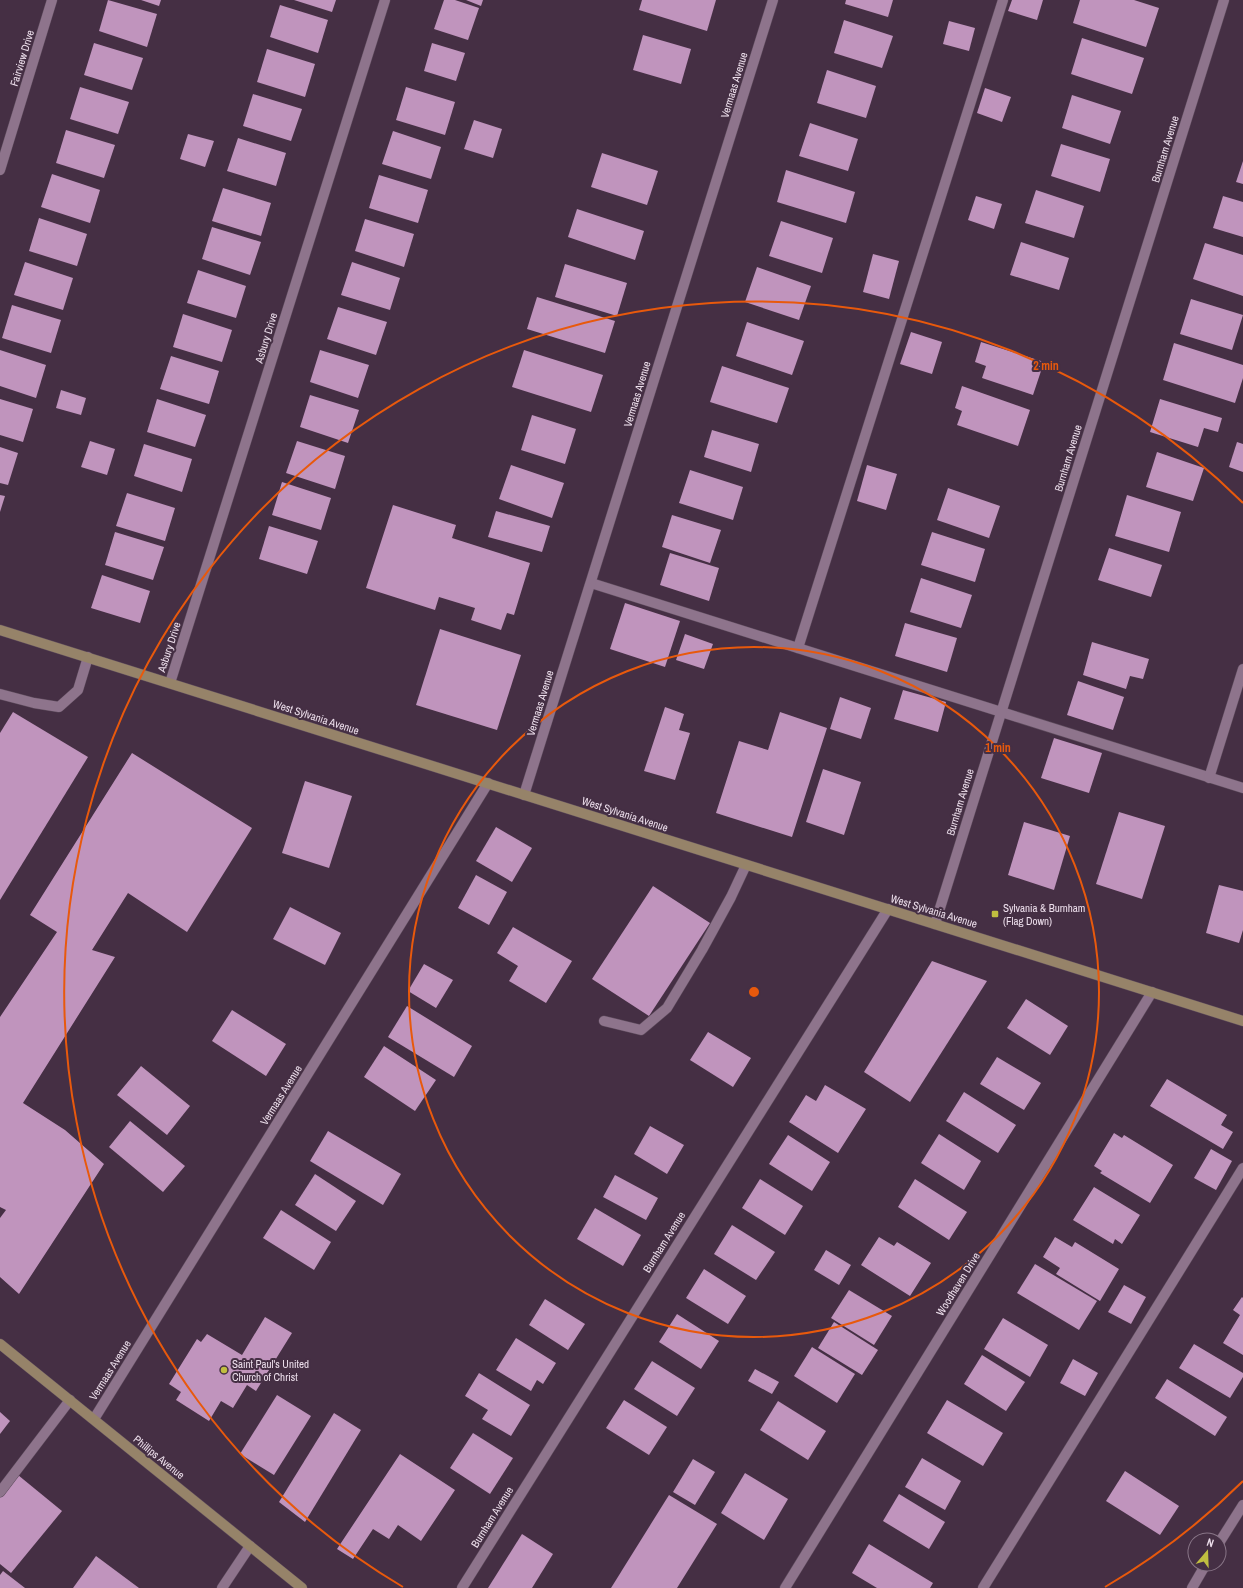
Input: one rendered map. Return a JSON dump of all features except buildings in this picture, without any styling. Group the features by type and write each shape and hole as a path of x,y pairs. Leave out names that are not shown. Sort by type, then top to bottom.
{"main road":[{"name":"West Sylvania Avenue","path":"0,630 1243,1021"},
{"name":"Phillips Avenue","path":"0,1344 302,1588"}],"street":[{"name":"Fairview Drive","path":"0,170 52,0"},
{"name":"Asbury Drive","path":"170,683 385,0"},
{"name":"Vermaas Avenue","path":"524,795 773,0"},
{"path":"798,648 1003,0"},
{"name":"Burnham Avenue","path":"935,924 1224,0"},
{"path":"591,582 1243,788"},
{"path":"0,694 34,703 59,707 78,690 88,657"},
{"path":"1208,778 1243,669"},
{"name":"Vermaas Avenue","path":"94,1419 488,783"},
{"path":"604,1021 640,1030 667,1008 732,897 746,865"},
{"name":"Burnham Avenue","path":"462,1588 888,909"},
{"name":"Woodhaven Drive","path":"785,1588 1152,992"},
{"path":"983,1588 1243,1168"},
{"path":"0,1492 70,1400"},
{"path":"1226,1532 1243,1505"},
{"path":"222,1588 250,1546"},
{"path":"1192,1588 1201,1572"}],"place":[{"name":"Sylvania & Burnham (Flag Down)","path":"995,914"},
{"name":"Saint Paul's United Church of Christ","path":"224,1370"}]}
